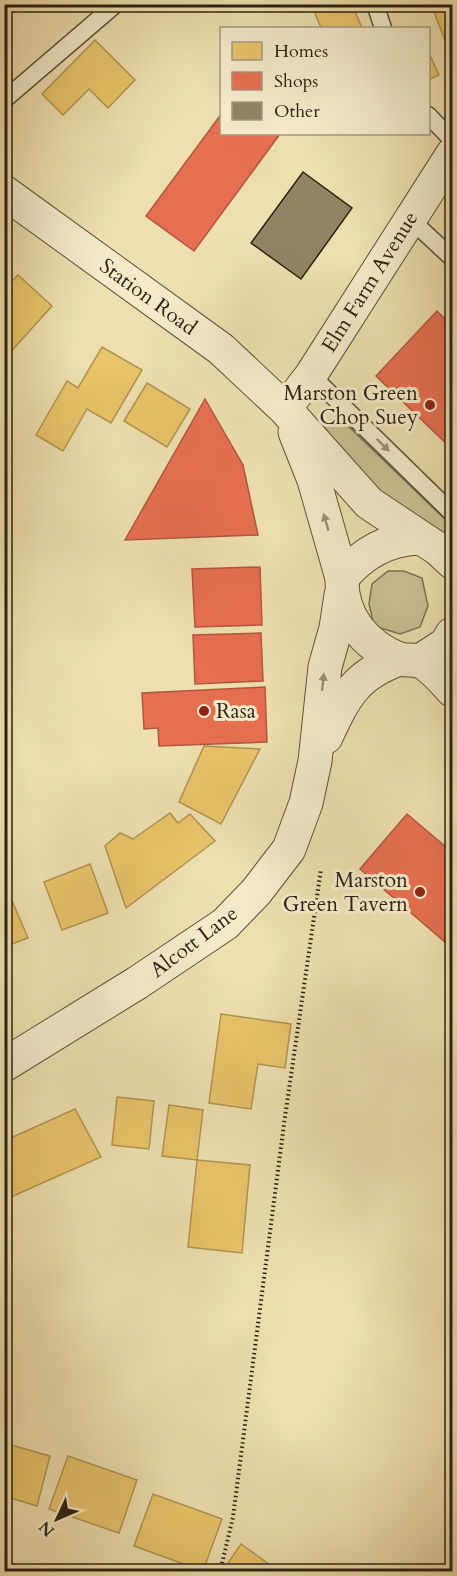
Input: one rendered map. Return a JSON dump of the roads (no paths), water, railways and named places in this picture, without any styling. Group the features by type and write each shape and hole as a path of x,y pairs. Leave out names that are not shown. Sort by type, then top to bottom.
{"street":[{"name":"Elm Farm Avenue","path":"285,409 311,375 409,218 453,154"},
{"name":"Station Road","path":"4,192 221,349 285,409 369,503 453,562"},
{"name":"Station Road","path":"285,409 314,480 351,623 360,633 436,672 453,690"},
{"path":"315,761 325,667 336,628 341,587 353,564 384,544 402,539 420,538"},
{"path":"315,761 344,698 363,678 446,644 453,634"},
{"name":"Alcott Lane","path":"4,1065 137,983 225,924 256,892 289,849 306,803 315,761"}],"lane":[{"path":"4,100 116,4"},
{"path":"375,4 383,27"},
{"path":"430,116 453,140"},
{"path":"409,218 453,258"},
{"path":"311,375 453,513"}],"place":[{"name":"Marston Green Chop Suey","path":"430,405"},
{"name":"Rasa","path":"204,711"},
{"name":"Marston Green Tavern","path":"420,892"}]}
